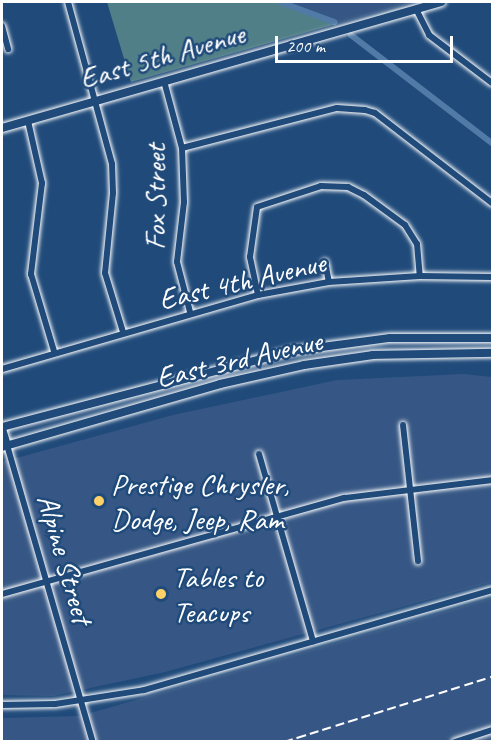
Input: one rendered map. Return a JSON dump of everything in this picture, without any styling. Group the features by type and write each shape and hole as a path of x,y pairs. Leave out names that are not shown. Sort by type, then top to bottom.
{"main road":[{"name":"East 5th Avenue","path":"2,128 441,2"},
{"name":"East 3rd Avenue","path":"2,428 300,349 390,338 492,338"},
{"name":"East 3rd Avenue","path":"4,446 304,364 373,355 492,353"},
{"name":"Alpine Street","path":"2,428 4,446"}],"street":[{"path":"68,2 108,141 113,193 105,273 123,332"},
{"path":"416,9 429,35 492,82"},
{"path":"2,26 8,50"},
{"name":"Fox Street","path":"164,81 182,148 184,202 177,262 190,312"},
{"path":"182,148 337,108 358,109 375,114 492,203"},
{"path":"28,121 42,183 32,274 54,351"},
{"path":"258,295 250,257 257,207 321,186 348,187 364,195 405,225 417,244 420,276"},
{"path":"325,262 330,282"},
{"name":"East 4th Avenue","path":"3,365 190,312 258,295 330,282 420,276 492,277"},
{"path":"403,425 418,561"},
{"name":"Alpine Street","path":"4,446 93,741"},
{"path":"259,453 313,641"},
{"path":"2,594 344,498 492,480"},
{"path":"2,705 81,702 144,690 492,590"},
{"path":"455,741 492,730"}],"shaded area":[{"path":"280,2 414,2 336,24"},
{"path":"464,374 492,377 492,582 165,672 53,696 2,695 2,462 173,415 337,380"},
{"path":"492,598 492,741 2,742 2,718 80,716"}],"green space":[{"path":"107,2 280,2 336,24 131,82"}],"waterway":[{"path":"280,2 334,22"},
{"path":"351,35 492,143"}],"railway":[{"path":"284,742 492,677"}],"place":[{"name":"Prestige Chrysler, Dodge, Jeep, Ram","path":"99,501"},
{"name":"Tables to Teacups","path":"161,594"}]}
